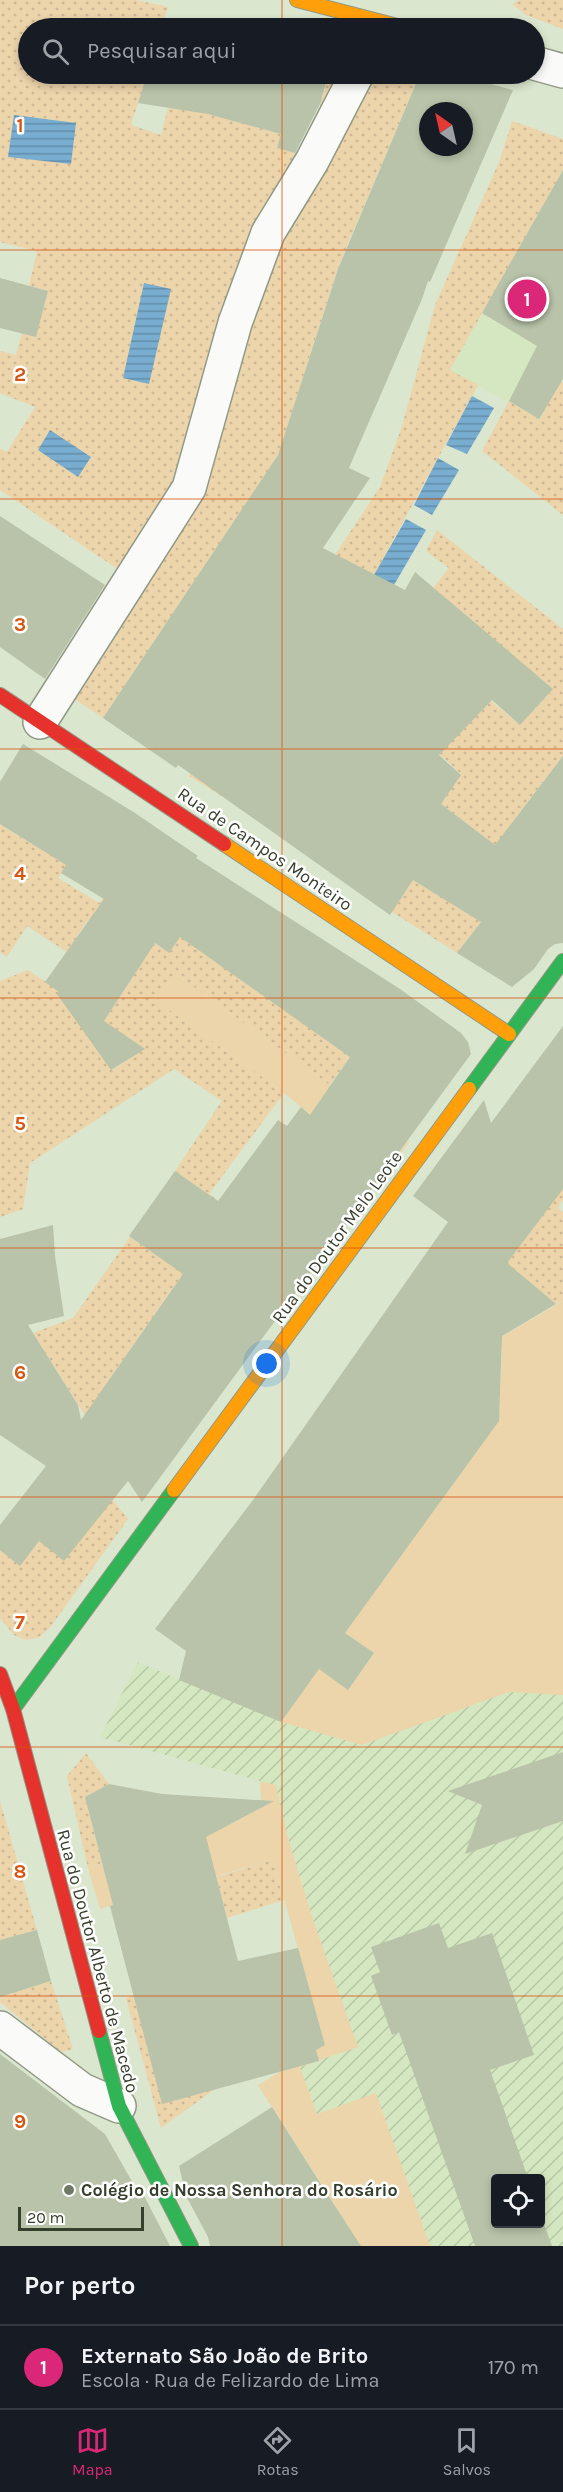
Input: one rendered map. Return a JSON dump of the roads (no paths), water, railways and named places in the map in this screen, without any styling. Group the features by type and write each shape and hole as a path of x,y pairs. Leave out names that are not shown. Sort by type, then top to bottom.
{"street":[{"path":"297,0 359,18"},
{"path":"545,66 563,71"},
{"path":"40,722 189,488 235,323 268,233 312,161 352,84"},
{"name":"Rua de Campos Monteiro","path":"0,695 509,1034"},
{"name":"Rua do Doutor Melo Leote","path":"13,1709 563,961"},
{"name":"Rua do Doutor Alberto de Macedo","path":"0,1674 13,1709 119,2106 191,2246"},
{"path":"0,2028 82,2090 119,2106"}],"water":[{"path":"14,115 76,123 71,164 8,157"},
{"path":"144,283 171,289 149,384 123,378"},
{"path":"472,396 494,408 467,454 446,445"},
{"path":"50,430 91,457 78,477 38,450"},
{"path":"438,458 459,470 432,515 414,505"},
{"path":"406,519 426,530 394,585 374,575"}],"place":[{"name":"Externato São João de Brito","path":"527,299"},
{"name":"Colégio de Nossa Senhora do Rosário","path":"69,2190"}]}
